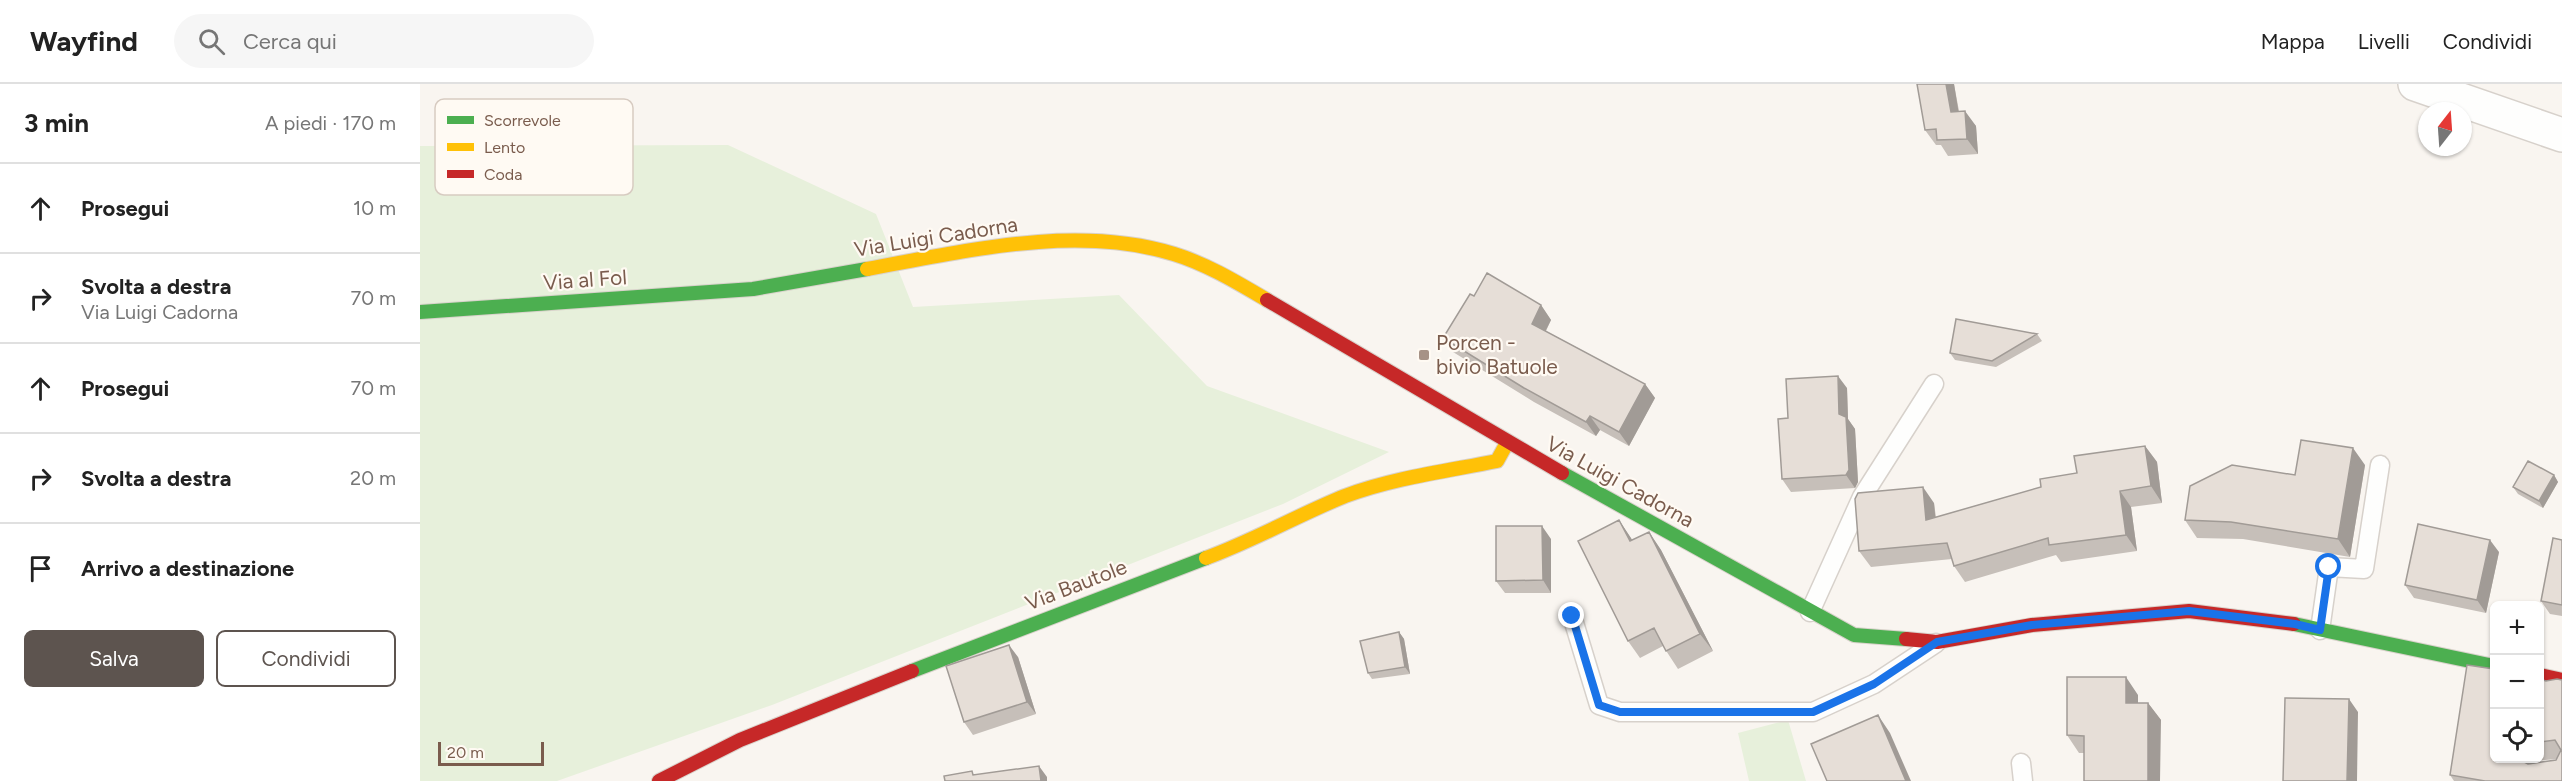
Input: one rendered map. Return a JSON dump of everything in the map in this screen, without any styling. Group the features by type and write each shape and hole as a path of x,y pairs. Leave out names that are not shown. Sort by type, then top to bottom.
{"street":[{"path":"2415,84 2562,135"},
{"name":"Via Luigi Cadorna","path":"753,289 1005,244 1113,241 1174,254 1230,278 1507,443 1854,635 1937,642 2032,625 2189,611 2295,624 2490,665"},
{"name":"Via al Fol","path":"420,312 753,289"},
{"name":"Via Bautole","path":"659,781 751,735 990,639 1251,541 1346,496 1412,478 1497,461 1507,443"},
{"path":"2544,676 2562,680"}],"lane":[{"path":"1810,612 1862,497 1934,384"},
{"path":"2320,630 2329,567 2364,569 2380,465"},
{"path":"1572,616 1599,705 1620,712 1813,712 1874,684 1937,642"}],"green space":[{"path":"633,145 728,145 876,214 913,307 1119,295 1207,386 1389,452 1283,504 772,705 557,781 420,781 420,146 435,146 435,195 633,195"},
{"path":"1788,720 1806,781 1749,781 1738,733"}],"building":[{"path":"1917,84 1946,84 1951,112 1965,111 1967,139 1937,140 1936,129 1925,130"},
{"path":"1487,273 1541,305 1532,324 1645,384 1619,432 1590,416 1586,422 1524,388 1443,338 1470,294 1474,296"},
{"path":"1956,319 2037,334 1992,361 1950,353"},
{"path":"1838,376 1839,414 1846,417 1849,470 1846,475 1782,479 1778,419 1788,418 1786,379"},
{"path":"2301,440 2353,448 2338,539 2231,522 2185,520 2190,486 2232,465 2295,475"},
{"path":"2145,446 2151,486 2120,491 2126,535 2049,545 2048,538 1954,566 1947,543 1859,551 1855,499 1858,493 1923,487 1926,520 2041,487 2040,479 2077,473 2074,456"},
{"path":"2528,461 2554,475 2539,501 2513,487"},
{"path":"1619,520 1630,541 1649,532 1700,634 1666,651 1654,628 1628,641 1578,541"},
{"path":"2418,524 2490,540 2477,600 2405,585"},
{"path":"1496,526 1542,526 1543,580 1496,581"},
{"path":"2553,538 2562,540 2562,605 2541,601"},
{"path":"1399,632 1405,667 1368,673 1360,641"},
{"path":"1009,645 1027,702 964,722 946,666"},
{"path":"2467,665 2490,668 2490,763 2528,764 2556,760 2561,750 2555,740 2544,741 2544,680 2562,680 2562,781 2485,781 2450,775"},
{"path":"2067,677 2126,677 2126,703 2148,703 2148,781 2084,781 2084,736 2067,735"},
{"path":"2285,698 2349,699 2347,781 2283,781"},
{"path":"1878,715 1906,781 1827,781 1811,744"},
{"path":"1039,766 1041,781 945,781 944,776 972,771 973,775"}],"traffic: fast":[{"path":"420,312 753,289 867,269"},
{"path":"1562,473 1854,635 1906,639"},
{"path":"912,671 1206,558"},
{"path":"2294,624 2490,665"}],"traffic: slow":[{"path":"867,269 982,248 1060,241 1099,241 1137,245 1186,258 1222,274 1267,300"},
{"path":"1206,558 1345,496 1382,484 1497,461 1507,443"}],"traffic: jam":[{"path":"1267,300 1562,473"},
{"path":"1906,639 1937,642 2032,625 2189,611 2294,624"},
{"path":"659,781 740,740 912,671"},
{"path":"2544,676 2562,680"}],"place":[{"name":"Porcen - bivio Batuole","path":"1424,355"}],"route":[{"path":"1572,616 1599,705 1620,712 1813,712 1874,684 1937,642 2032,625 2189,611 2295,624 2320,630 2329,567"}]}
